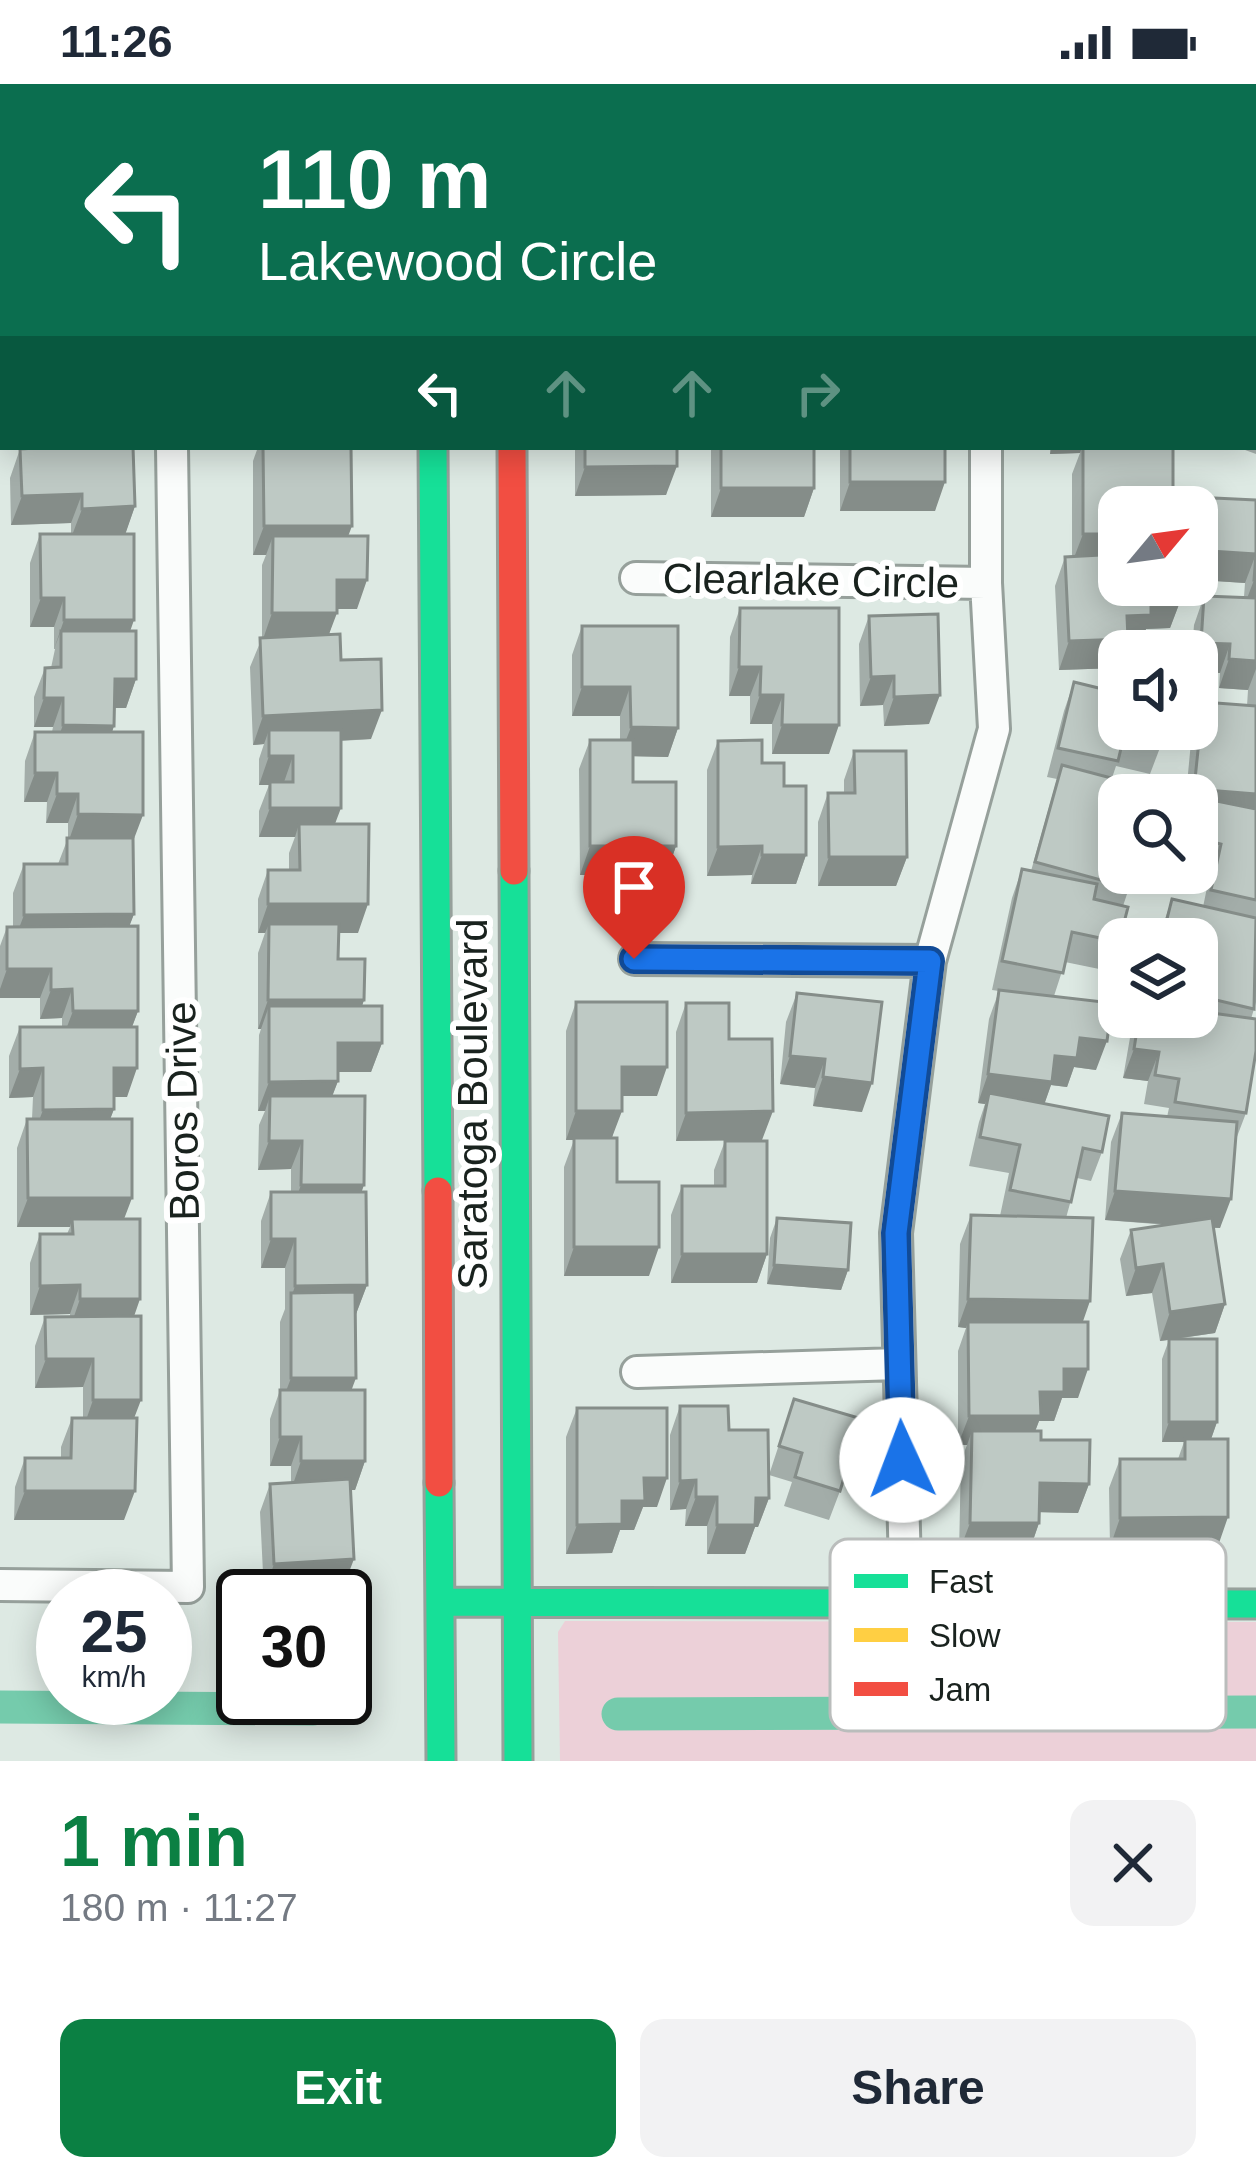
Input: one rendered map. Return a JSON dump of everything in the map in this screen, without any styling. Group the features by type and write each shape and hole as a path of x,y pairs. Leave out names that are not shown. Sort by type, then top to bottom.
{"main road":[{"name":"Saratoga Boulevard","path":"433,450 441,1761"},
{"name":"Saratoga Boulevard","path":"512,450 518,1761"},
{"path":"440,1602 830,1604"}],"street":[{"name":"Boros Drive","path":"0,1585 188,1587 172,450"},
{"path":"904,1539 896,1233 930,961 994,729 986,583 986,450"},
{"name":"Clearlake Circle","path":"636,578 986,583"},
{"path":"634,959 930,961"},
{"path":"637,1372 899,1364"}],"shaded area":[{"path":"565,1621 830,1621 830,1731 1226,1731 1226,1622 1256,1622 1256,1761 560,1761 558,1632"}],"building":[{"path":"20,450 133,450 135,506 82,509 82,494 22,496"},
{"path":"263,450 351,450 352,526 264,526"},
{"path":"585,450 677,450 677,466 585,467"},
{"path":"721,450 814,450 814,488 721,488"},
{"path":"850,450 945,450 945,482 850,482"},
{"path":"1083,450 1173,450 1173,486 1098,486 1098,534 1083,534"},
{"path":"1218,498 1256,500 1256,554 1218,552"},
{"path":"40,534 134,534 134,620 64,620 64,598 41,598"},
{"path":"273,536 368,536 367,580 337,580 337,613 272,613"},
{"path":"1098,555 1098,606 1151,606 1151,615 1127,616 1128,630 1098,630 1098,640 1069,641 1065,557"},
{"path":"1218,597 1256,598 1256,661 1229,659 1230,644 1218,644 1218,630 1202,630 1203,606 1218,606"},
{"path":"740,608 839,608 839,725 782,725 783,695 760,695 761,667 739,667"},
{"path":"938,614 940,695 894,697 894,676 871,677 869,616"},
{"path":"582,626 678,626 678,728 631,727 630,687 582,687"},
{"path":"61,631 136,631 136,679 115,679 114,726 63,725 63,698 44,698 45,668 61,667"},
{"path":"340,634 341,660 381,659 382,710 263,716 260,638"},
{"path":"1074,682 1098,688 1098,750 1121,750 1118,761 1058,748"},
{"path":"1218,703 1256,706 1256,794 1218,791 1218,774 1196,774 1198,750 1218,750"},
{"path":"269,730 341,730 341,808 270,808 270,782 293,782 293,756 269,756"},
{"path":"35,732 143,732 143,815 78,814 78,794 57,794 57,773 35,773"},
{"path":"590,740 633,740 633,782 676,782 676,846 590,846"},
{"path":"762,740 762,763 784,763 784,786 806,786 806,855 762,855 762,846 718,847 718,741"},
{"path":"854,751 906,751 907,857 829,857 828,793 855,793"},
{"path":"1062,765 1098,774 1098,879 1035,862"},
{"path":"1218,801 1256,809 1256,900 1218,892"},
{"path":"299,824 369,824 368,904 268,904 268,870 300,870"},
{"path":"67,838 133,838 134,914 24,915 24,864 67,864"},
{"path":"1022,869 1097,884 1094,899 1128,907 1125,918 1098,918 1098,938 1072,932 1063,973 1002,961"},
{"path":"1172,899 1256,918 1254,1009 1218,1000 1218,918 1167,918"},
{"path":"269,924 339,924 338,959 365,959 364,1000 268,1000"},
{"path":"138,926 138,1011 73,1011 72,989 51,990 51,969 7,969 7,927"},
{"path":"999,990 1098,1001 1098,1038 1107,1041 1080,1038 1077,1058 1055,1056 1052,1082 988,1074"},
{"path":"797,993 882,1002 872,1083 823,1077 825,1059 790,1056"},
{"path":"576,1002 667,1002 667,1067 622,1067 622,1111 576,1111"},
{"path":"686,1003 729,1003 729,1039 772,1039 773,1111 686,1113"},
{"path":"269,1006 382,1006 382,1043 338,1043 338,1081 269,1082"},
{"path":"1218,1014 1256,1019 1246,1113 1175,1102 1179,1079 1155,1075 1159,1052 1134,1049 1136,1038 1218,1038"},
{"path":"20,1027 137,1027 137,1068 114,1068 114,1109 43,1110 43,1068 20,1069"},
{"path":"989,1093 1109,1116 1102,1152 1083,1148 1071,1202 1010,1190 1020,1145 980,1137"},
{"path":"270,1096 365,1096 364,1185 301,1185 302,1141 269,1141"},
{"path":"1122,1113 1237,1122 1231,1199 1115,1191"},
{"path":"27,1119 132,1119 132,1198 28,1198"},
{"path":"574,1138 617,1138 617,1182 659,1182 659,1247 574,1247"},
{"path":"725,1141 767,1141 767,1254 682,1254 682,1186 725,1186"},
{"path":"271,1192 366,1192 367,1285 295,1286 295,1239 271,1239"},
{"path":"971,1215 1093,1218 1090,1301 968,1299"},
{"path":"777,1218 851,1223 848,1270 774,1265"},
{"path":"1212,1218 1225,1304 1170,1312 1163,1264 1136,1268 1131,1230"},
{"path":"72,1219 140,1219 140,1299 80,1299 80,1285 40,1286 40,1234 73,1234"},
{"path":"355,1292 356,1378 291,1378 291,1293"},
{"path":"141,1316 141,1400 93,1400 93,1359 46,1359 45,1317"},
{"path":"968,1322 1088,1322 1088,1369 1064,1369 1064,1392 1040,1392 1041,1416 969,1416"},
{"path":"1169,1339 1217,1339 1217,1422 1169,1422"},
{"path":"280,1390 365,1390 365,1461 301,1461 301,1437 280,1437"},
{"path":"794,1399 862,1419 840,1491 795,1477 802,1453 779,1446"},
{"path":"680,1406 728,1406 729,1430 768,1430 769,1498 756,1498 755,1525 717,1525 717,1497 696,1497 696,1480 680,1481"},
{"path":"577,1408 667,1408 667,1478 644,1478 645,1501 622,1501 622,1524 577,1525"},
{"path":"72,1418 137,1418 135,1491 25,1491 25,1458 71,1458"},
{"path":"972,1431 1041,1431 1041,1440 1090,1440 1089,1484 1040,1483 1039,1523 970,1523"},
{"path":"1185,1439 1228,1439 1228,1517 1120,1518 1120,1459 1185,1459"},
{"path":"350,1479 354,1559 274,1564 270,1484"}],"waterway":[{"path":"0,1707 216,1708"},
{"path":"1226,1712 1256,1712"},
{"path":"618,1714 830,1713"}],"traffic: fast":[{"path":"433,450 438,1191"},
{"path":"514,871 518,1761"},
{"path":"439,1483 441,1761"},
{"path":"440,1602 830,1603"},
{"path":"1226,1604 1256,1604"}],"traffic: jam":[{"path":"512,450 514,871"},
{"path":"438,1191 439,1483"}],"route":[{"path":"634,959 930,961 896,1233 902,1460"}]}
